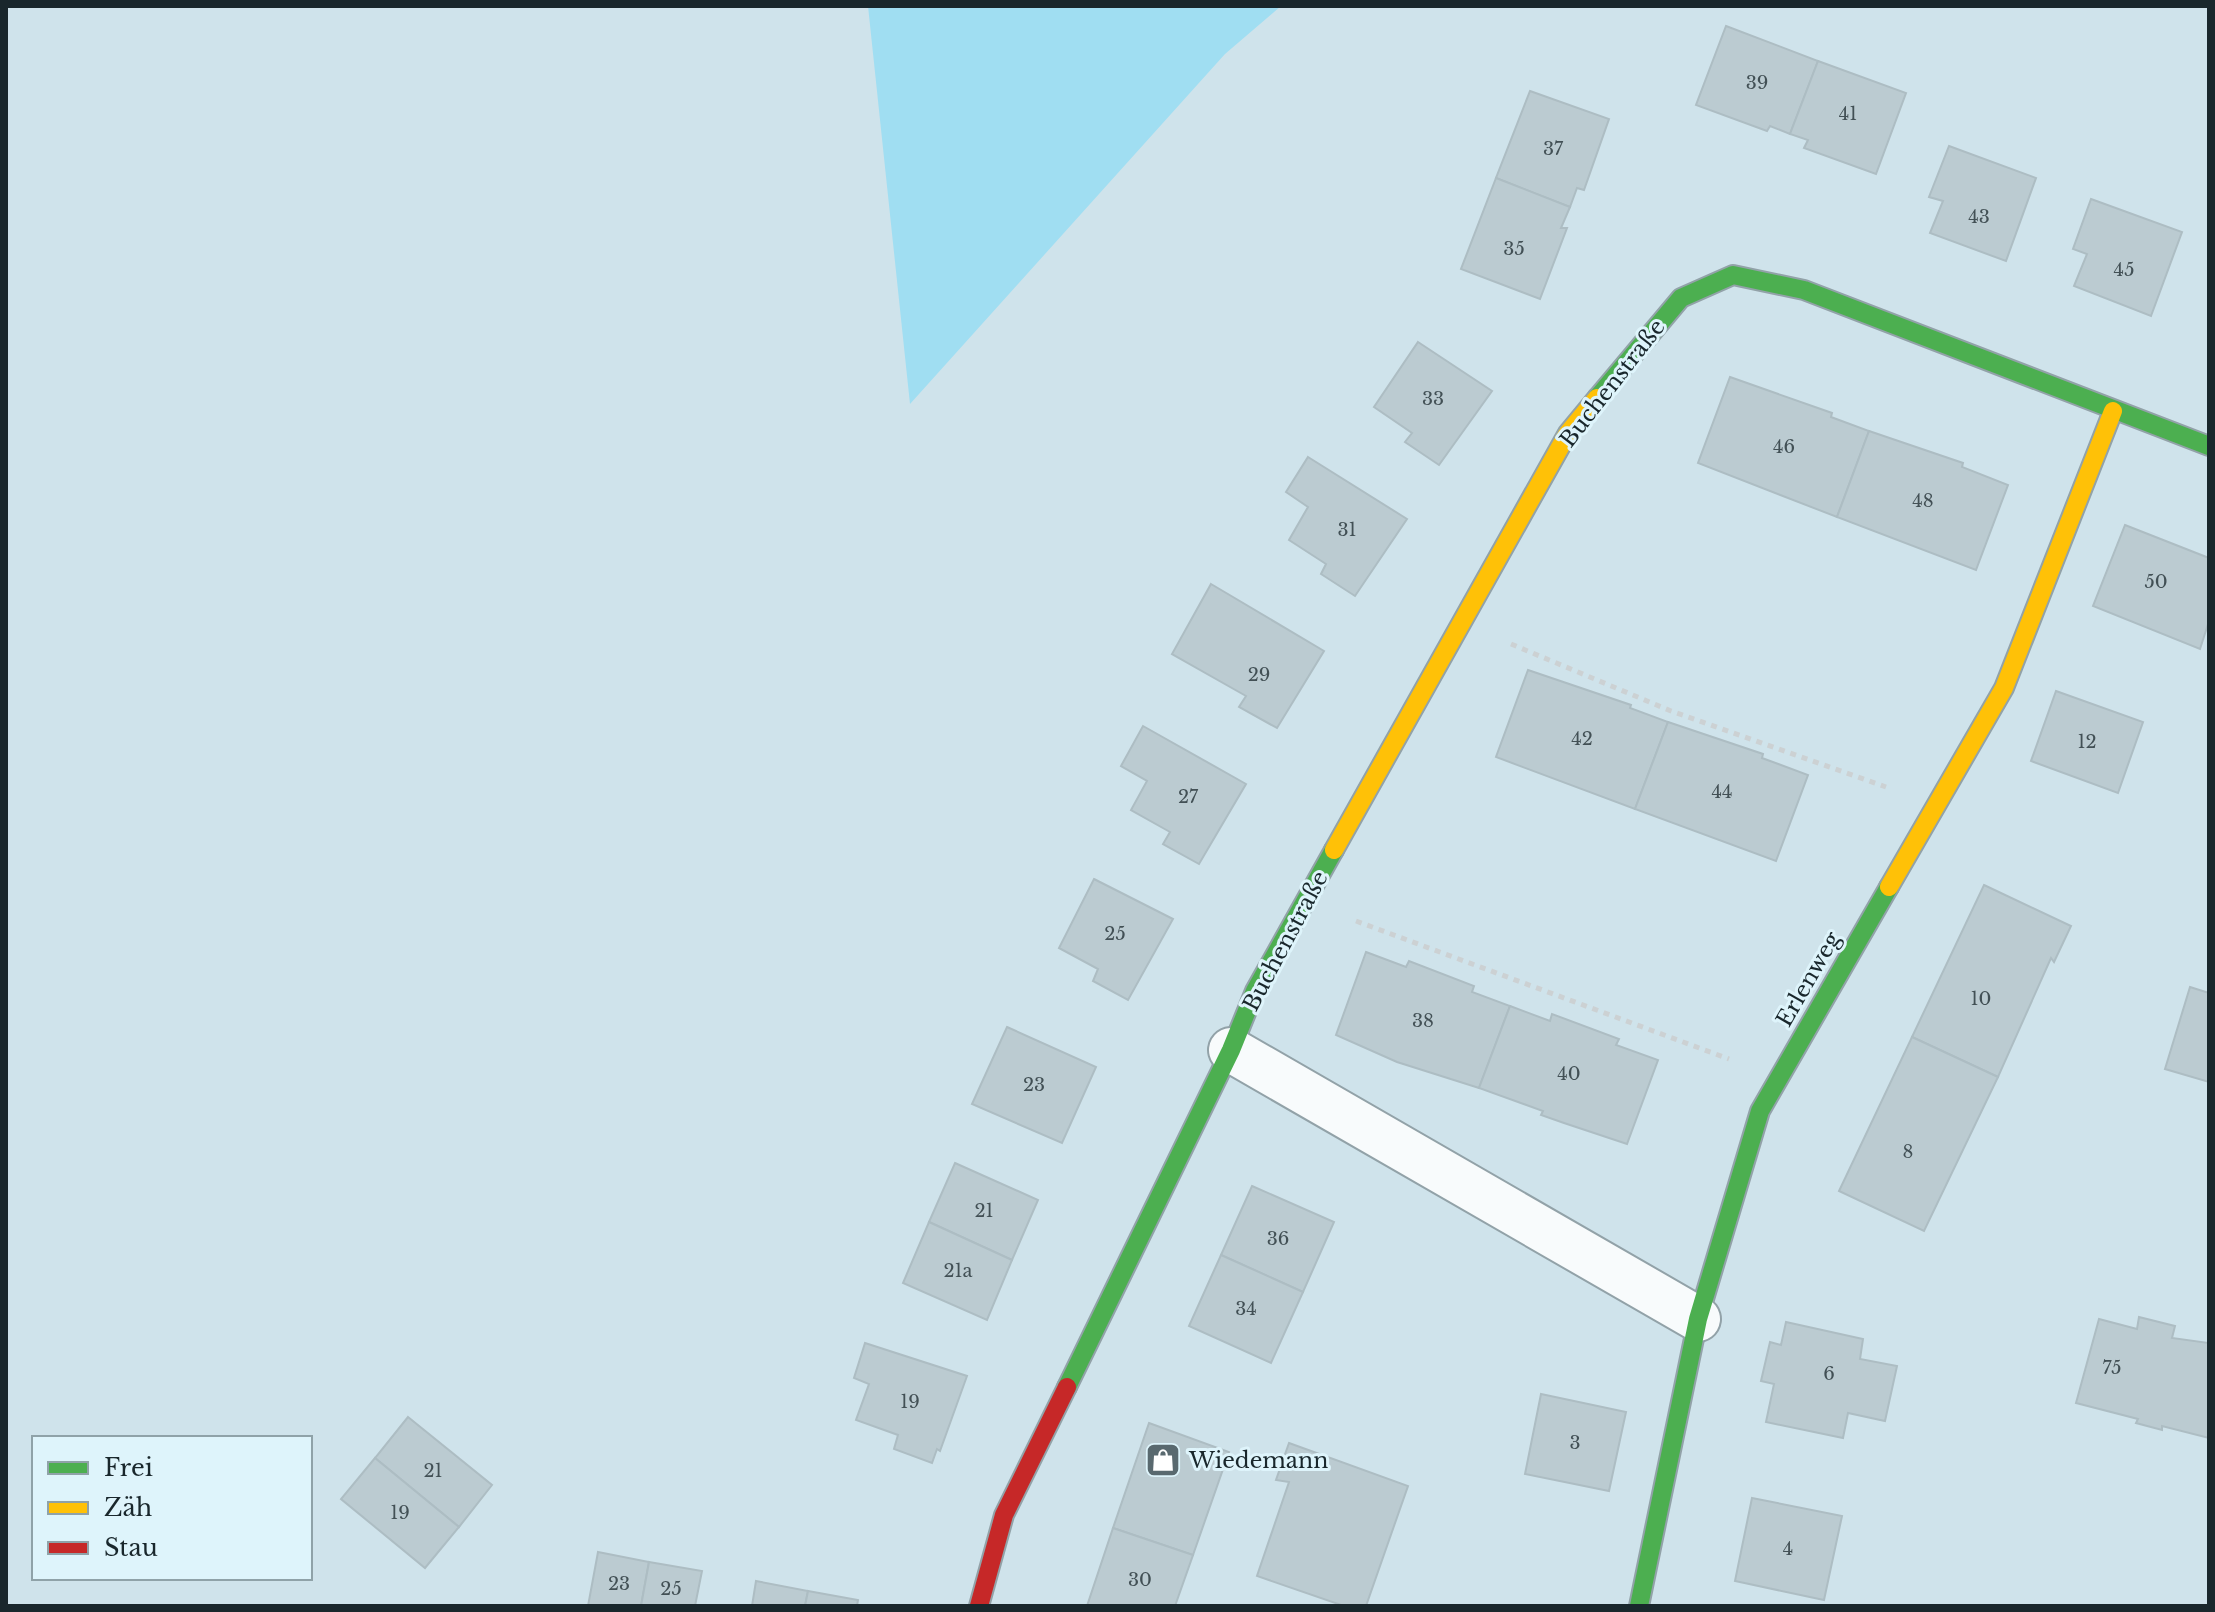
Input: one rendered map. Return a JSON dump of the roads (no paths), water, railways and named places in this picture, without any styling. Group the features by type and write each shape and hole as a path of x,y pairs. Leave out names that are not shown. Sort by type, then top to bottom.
{"street":[{"name":"Buchenstraße","path":"979,1606 1004,1515 1231,1050 1255,991 1568,433 1681,298 1733,275 1804,290 2209,446"},
{"name":"Erlenweg","path":"1639,1606 1698,1319 1760,1111 2004,688 2113,411"},
{"path":"1231,1050 1698,1319"}],"place":[{"name":"Wiedemann","path":"1163,1460"}]}
